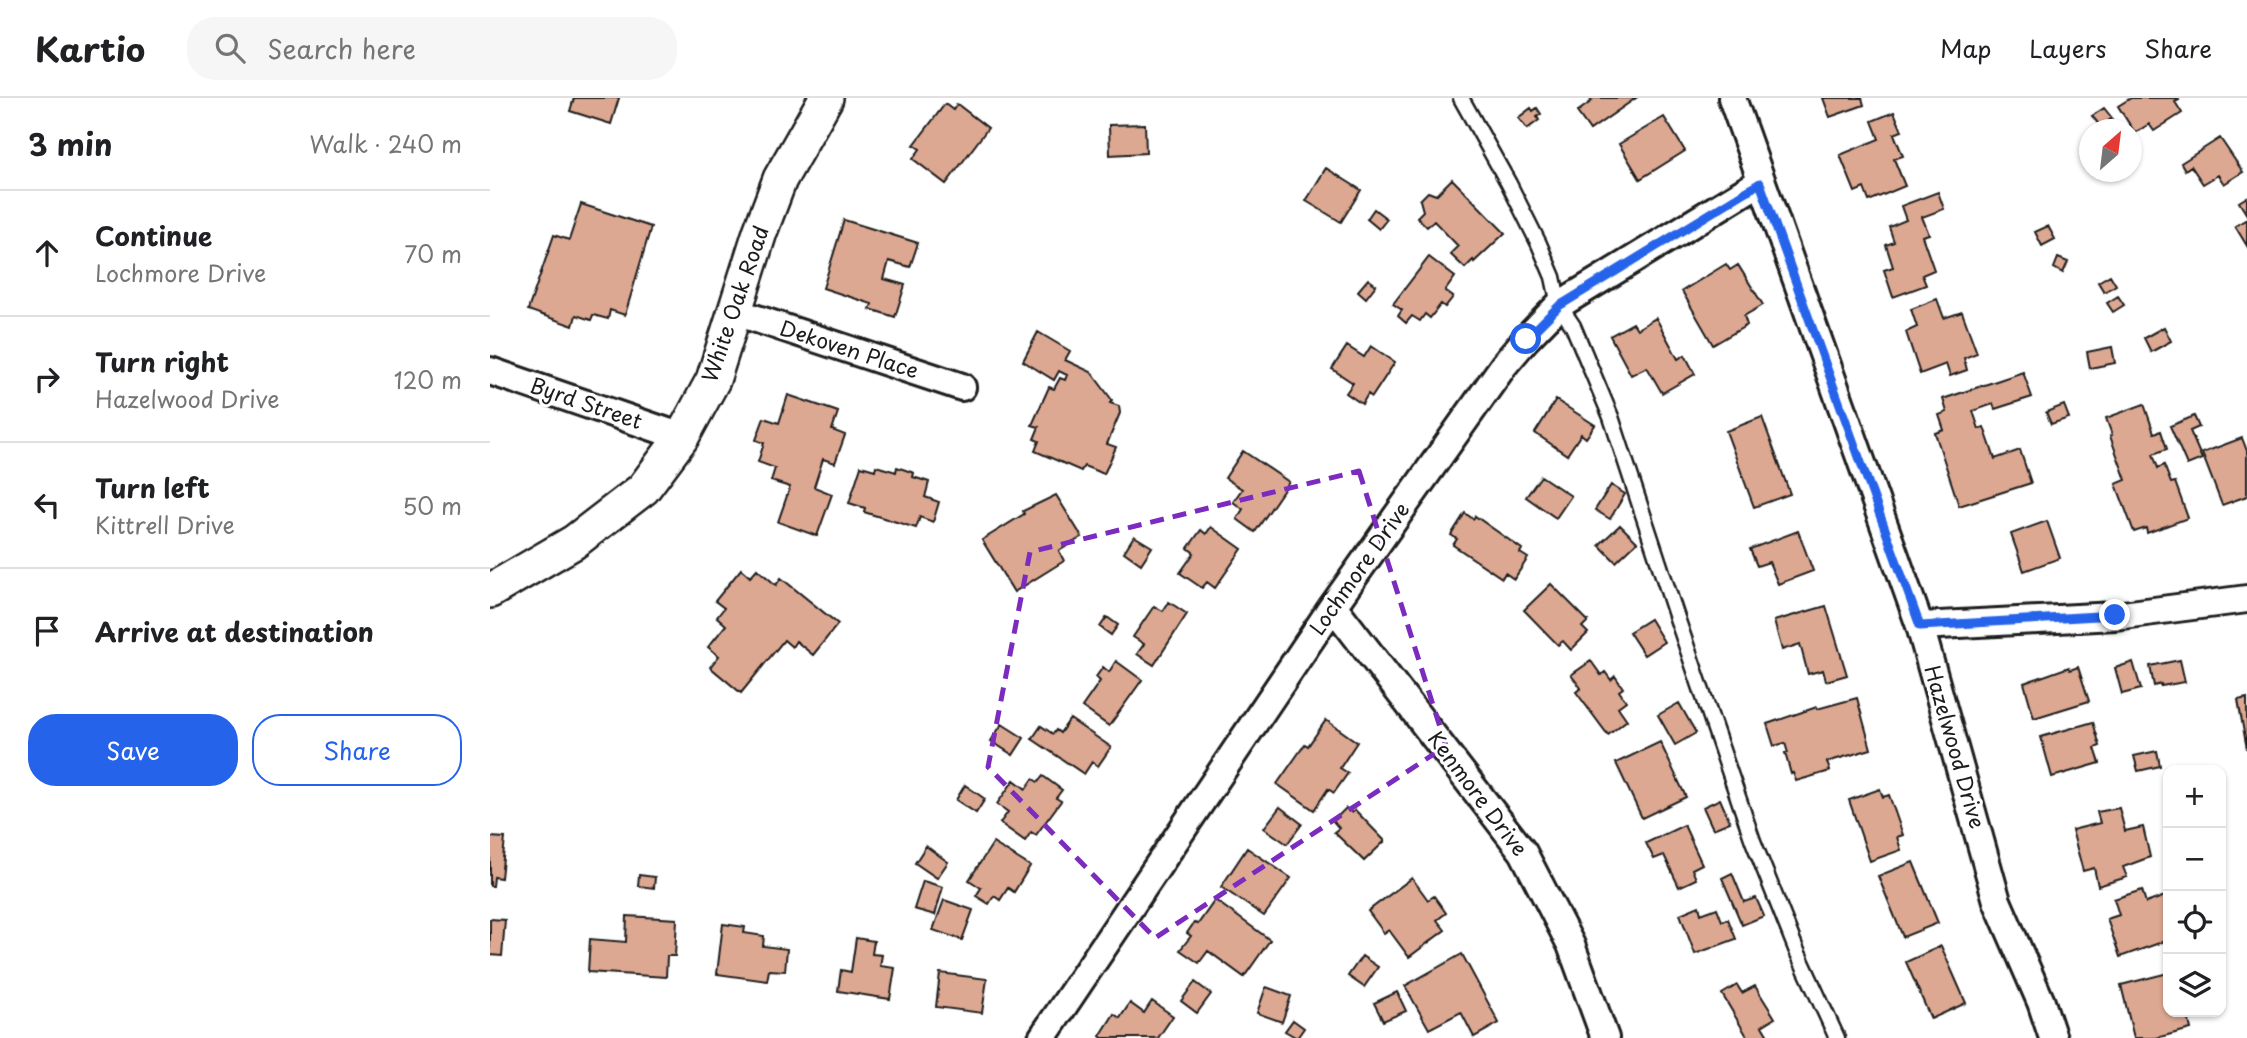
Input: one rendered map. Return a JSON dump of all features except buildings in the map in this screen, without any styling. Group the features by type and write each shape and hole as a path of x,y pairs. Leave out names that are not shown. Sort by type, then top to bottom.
{"street":[{"name":"White Oak Road","path":"490,591 574,542 643,489 682,438 713,380 760,232 780,179 826,98"},
{"name":"Hazelwood Drive","path":"1732,98 1760,183 1920,626 1997,901 2041,1002 2053,1038"},
{"name":"Lochmore Drive","path":"1042,1038 1333,606 1504,365 1559,306 1760,183"},
{"name":"Dekoven Place","path":"736,312 962,387"},
{"name":"Byrd Street","path":"490,371 682,438"},
{"path":"1920,626 2115,615 2247,599"},
{"name":"Kenmore Drive","path":"1333,606 1523,852 1571,945 1605,1038"}],"lane":[{"path":"1461,98 1539,244 1553,277 1559,306 1573,326 1611,417 1753,841 1796,949 1837,1038"}],"highlighted area":[{"path":"1359,471 1446,746 1155,938 988,767 1030,552"}],"route":[{"path":"1526,339 1559,306 1760,183 1920,626 2115,615"}]}
